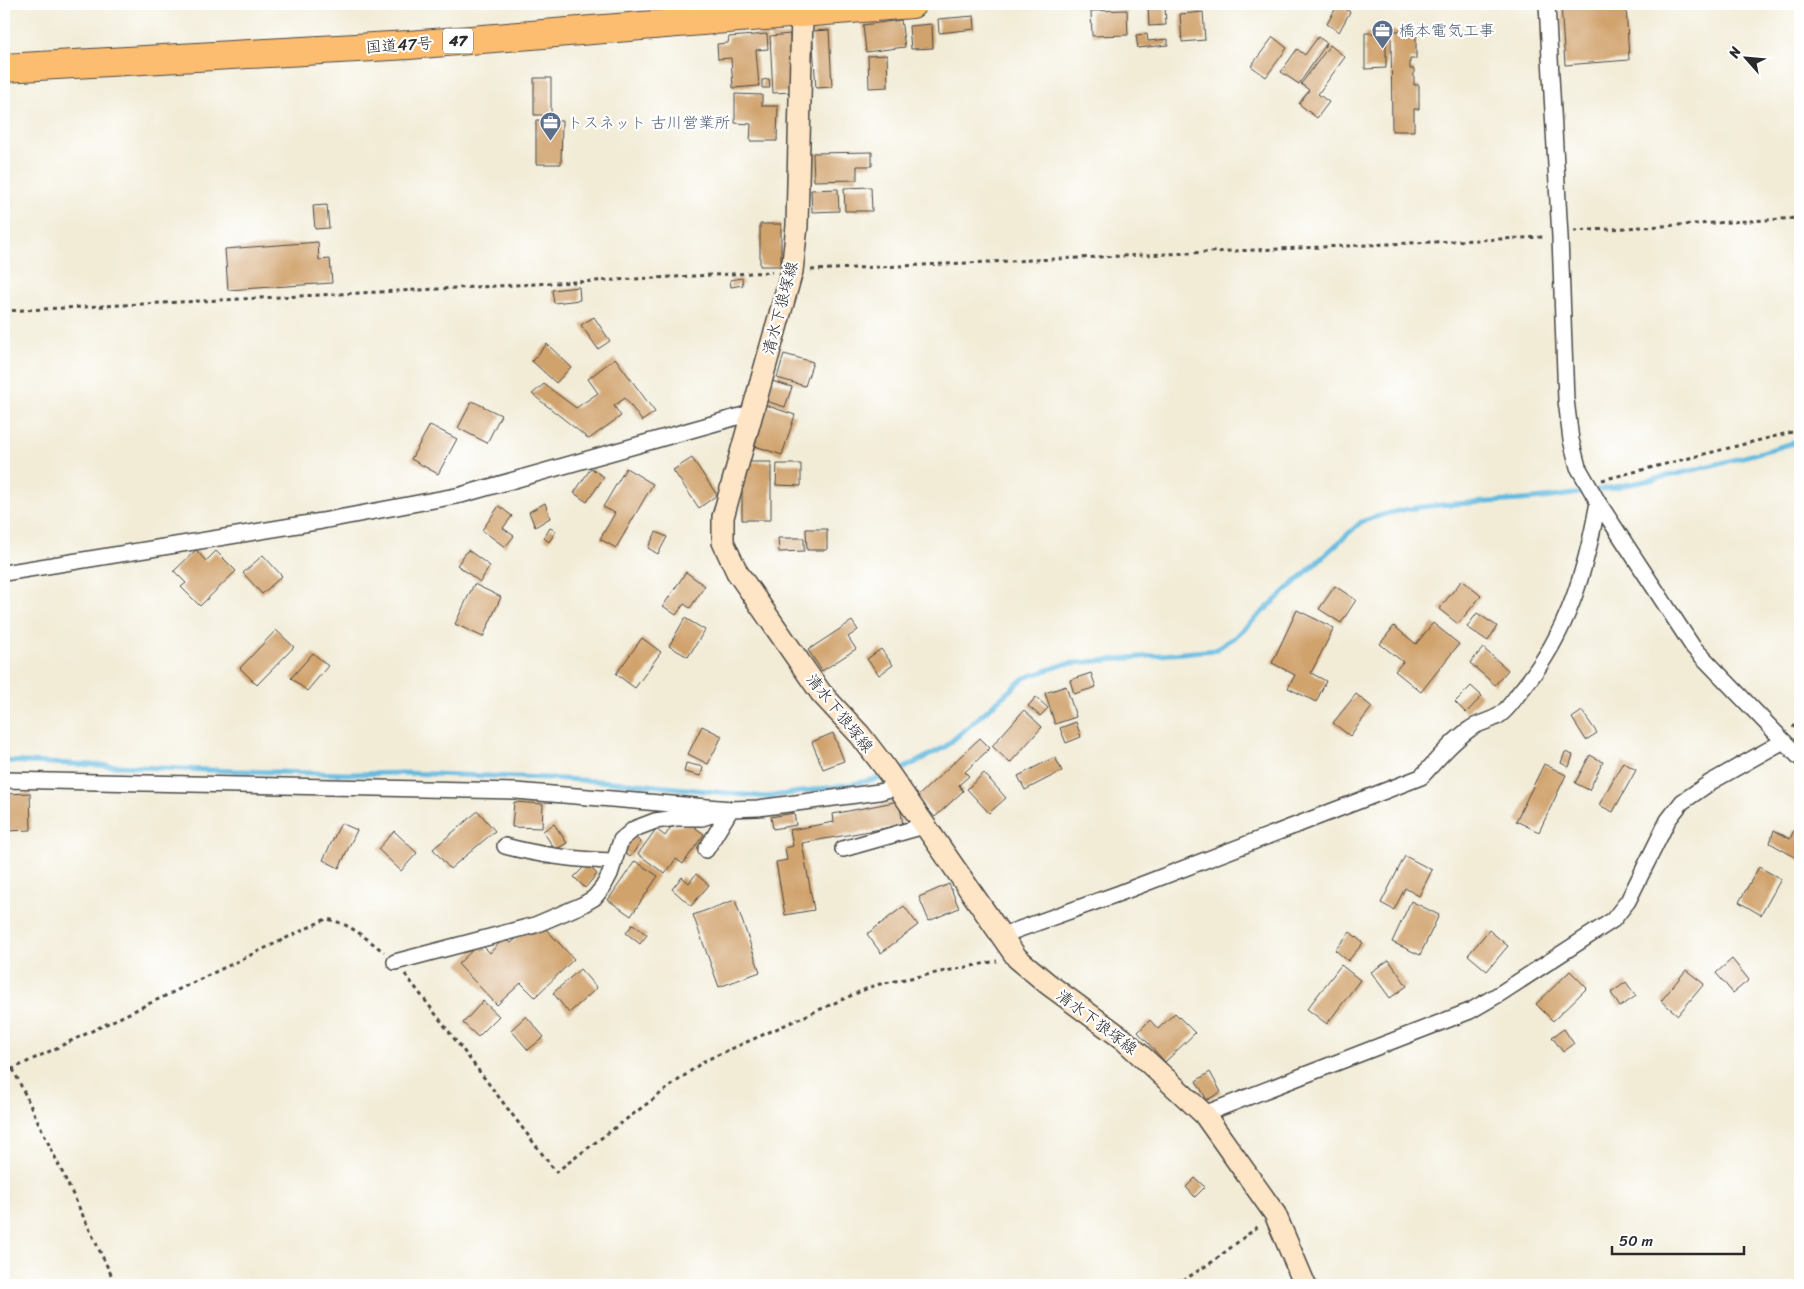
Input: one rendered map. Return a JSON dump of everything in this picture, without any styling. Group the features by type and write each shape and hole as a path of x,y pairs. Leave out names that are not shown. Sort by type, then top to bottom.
{"highway":[{"name":"国道47号","path":"4,68 409,45 912,4"}],"main road":[{"name":"清水下狼塚線","path":"802,14 797,226 792,271 723,517 723,542 736,572 816,685 860,735 1003,935 1017,958 1048,984 1123,1039 1204,1114 1275,1214 1305,1285"}],"street":[{"path":"1547,4 1560,234 1566,400 1571,440 1578,467 1592,492 1693,647 1782,742 1800,758"},
{"path":"4,572 312,523 462,495 751,413"},
{"path":"1003,935 1147,883 1421,777 1447,748 1472,728 1501,714 1528,681 1556,641 1578,589 1590,547 1592,492"},
{"path":"1204,1114 1470,1011 1501,994 1613,920 1628,901 1668,820 1682,802 1711,782 1782,742"},
{"path":"4,780 507,790 730,809 879,792 891,778"},
{"path":"706,850 730,809"},
{"path":"395,962 535,925 582,906 594,898 603,887 615,861 621,840 634,829 655,821 676,818 702,818 730,809"},
{"path":"843,849 924,826"},
{"path":"505,846 539,856 570,860 615,861"}],"path":[{"path":"4,311 1560,234 1800,218"},
{"path":"1592,492 1800,430"},
{"path":"4,1073 326,919 340,921 354,929 395,962 487,1078 556,1172 704,1061 875,985 1017,958"},
{"path":"13,1069 116,1285"},
{"path":"1176,1285 1212,1262 1275,1214"}],"building":[{"path":"1338,4 1350,12 1339,32 1327,24"},
{"path":"1561,4 1626,4 1629,60 1565,65"},
{"path":"1165,6 1166,25 1149,26 1148,7"},
{"path":"1127,10 1128,35 1092,36 1091,11"},
{"path":"1203,12 1205,40 1182,42 1180,14"},
{"path":"974,16 975,29 939,33 938,19"},
{"path":"901,20 905,47 866,52 863,25"},
{"path":"932,24 933,48 911,49 909,26"},
{"path":"829,30 832,87 816,88 812,31"},
{"path":"1391,31 1411,31 1411,36 1416,36 1416,59 1410,59 1410,69 1414,69 1414,85 1419,85 1419,109 1414,109 1414,131 1392,131"},
{"path":"1365,33 1386,33 1386,68 1365,69"},
{"path":"767,34 768,49 756,50 759,86 733,88 731,58 718,59 717,44 728,43 729,37"},
{"path":"790,34 793,92 773,93 770,36"},
{"path":"1147,34 1148,41 1168,39 1168,45 1138,48 1136,35"},
{"path":"1273,37 1287,48 1266,77 1251,66"},
{"path":"1318,37 1327,43 1299,84 1281,72 1297,49 1305,55"},
{"path":"1330,45 1345,57 1318,94 1329,102 1317,118 1299,104 1309,90 1301,84"},
{"path":"887,55 888,87 869,88 868,56"},
{"path":"534,78 551,78 551,115 534,115"},
{"path":"769,79 770,88 762,88 762,80"},
{"path":"735,94 762,95 762,106 778,106 777,141 750,141 751,124 735,123"},
{"path":"536,120 562,121 561,164 536,164"},
{"path":"872,152 872,166 857,166 857,180 814,181 813,153"},
{"path":"871,187 872,211 845,211 844,188"},
{"path":"838,189 839,211 812,212 811,190"},
{"path":"327,205 329,228 315,229 313,206"},
{"path":"760,224 781,224 781,266 760,266"},
{"path":"318,242 319,260 330,259 332,283 228,290 225,249"},
{"path":"742,278 743,285 731,287 730,280"},
{"path":"579,287 580,300 554,303 552,290"},
{"path":"594,317 610,341 598,349 581,325"},
{"path":"547,344 571,367 556,383 532,361"},
{"path":"784,354 813,362 805,386 777,378"},
{"path":"615,358 655,412 642,421 625,398 614,406 621,416 589,439 532,394 544,384 576,408 598,393 588,379"},
{"path":"772,381 792,387 785,407 766,401"},
{"path":"472,401 501,415 487,443 458,428"},
{"path":"765,405 795,415 782,455 752,445"},
{"path":"430,425 457,439 438,474 411,459"},
{"path":"692,458 717,495 699,508 673,470"},
{"path":"742,462 771,462 771,520 742,520"},
{"path":"777,464 801,464 801,486 776,485"},
{"path":"591,468 604,477 587,502 574,493"},
{"path":"626,468 653,484 616,548 600,539 615,513 603,507"},
{"path":"545,503 550,518 535,527 529,512"},
{"path":"499,506 512,516 503,528 514,536 505,547 482,530"},
{"path":"550,528 556,531 549,542 544,538"},
{"path":"806,529 827,529 827,550 807,550"},
{"path":"656,532 667,537 658,554 648,548"},
{"path":"778,538 804,538 804,551 779,552"},
{"path":"196,550 206,561 216,551 236,571 200,606 181,587 186,583 174,571"},
{"path":"468,550 490,566 480,582 457,565"},
{"path":"263,555 282,576 262,594 243,573"},
{"path":"686,572 705,586 690,608 684,604 676,615 663,606"},
{"path":"1462,580 1481,596 1458,624 1439,609"},
{"path":"474,584 501,597 483,637 455,624"},
{"path":"1335,586 1356,600 1341,623 1319,609"},
{"path":"1297,610 1334,628 1311,673 1326,681 1316,702 1288,688 1295,675 1272,663"},
{"path":"1477,613 1497,626 1488,641 1467,627"},
{"path":"685,618 705,630 688,657 669,646"},
{"path":"852,621 858,630 848,637 856,649 822,671 808,650"},
{"path":"1433,623 1459,644 1421,692 1395,671 1403,662 1380,644 1394,626 1416,644"},
{"path":"276,630 294,647 257,685 240,668"},
{"path":"642,638 661,652 635,688 616,674"},
{"path":"1483,648 1508,670 1495,685 1470,663"},
{"path":"881,649 893,665 879,675 867,659"},
{"path":"313,653 328,666 307,691 291,678"},
{"path":"1091,673 1096,687 1074,694 1070,680"},
{"path":"1066,686 1076,717 1055,724 1045,693"},
{"path":"1471,686 1482,696 1466,713 1455,702"},
{"path":"1356,694 1372,707 1350,736 1333,723"},
{"path":"1036,697 1048,708 1040,716 1028,706"},
{"path":"1024,710 1042,727 1010,763 992,746"},
{"path":"1582,711 1597,733 1586,740 1572,718"},
{"path":"1076,722 1081,737 1066,743 1060,728"},
{"path":"702,726 722,736 708,764 688,754"},
{"path":"833,733 844,761 823,769 812,742"},
{"path":"980,738 990,748 965,772 969,776 959,785 963,791 935,817 917,797"},
{"path":"1565,752 1573,755 1569,767 1561,763"},
{"path":"1590,755 1603,762 1589,790 1575,783"},
{"path":"1055,757 1062,771 1025,790 1018,776"},
{"path":"1623,762 1636,770 1613,812 1599,805"},
{"path":"686,763 703,767 701,776 684,772"},
{"path":"1544,764 1566,775 1539,832 1516,821"},
{"path":"984,773 1006,798 989,813 967,789"},
{"path":"30,793 31,830 7,831 6,794"},
{"path":"899,801 903,825 802,843 814,910 785,915 776,862 787,860 785,848 793,846 790,830 834,822 833,814"},
{"path":"514,802 543,804 542,828 512,827"},
{"path":"478,811 495,831 450,869 433,849"},
{"path":"794,813 796,825 773,829 771,817"},
{"path":"341,823 357,830 339,868 323,860"},
{"path":"554,824 567,843 555,850 543,831"},
{"path":"690,824 704,834 683,864 676,859 665,874 638,854 656,829 665,836 671,827"},
{"path":"1795,828 1800,831 1800,860 1770,843 1774,830 1790,839"},
{"path":"394,831 417,853 401,871 378,849"},
{"path":"633,836 641,842 630,857 623,852"},
{"path":"1405,856 1432,870 1419,896 1405,888 1394,910 1381,903"},
{"path":"635,861 658,876 631,916 608,900"},
{"path":"587,864 597,874 585,888 574,877"},
{"path":"1759,867 1781,879 1761,915 1739,902"},
{"path":"696,874 709,885 691,906 672,889 682,877 689,883"},
{"path":"949,884 959,908 929,921 919,897"},
{"path":"735,900 760,972 719,987 693,915"},
{"path":"1411,901 1439,915 1420,955 1392,942"},
{"path":"904,906 918,925 881,953 867,934"},
{"path":"633,924 647,935 640,944 626,933"},
{"path":"544,927 574,959 535,997 521,983 497,1005 458,964 480,943 490,953 503,939 511,943 523,933"},
{"path":"1489,930 1508,946 1487,971 1468,955"},
{"path":"1350,932 1363,943 1348,961 1335,950"},
{"path":"1732,959 1749,980 1733,993 1716,973"},
{"path":"1389,960 1407,986 1390,998 1371,972"},
{"path":"1341,965 1360,980 1327,1024 1307,1009"},
{"path":"580,969 597,988 569,1013 553,993"},
{"path":"1686,970 1704,984 1678,1015 1661,1001"},
{"path":"1570,971 1587,988 1553,1021 1536,1004"},
{"path":"1626,982 1636,996 1620,1007 1611,993"},
{"path":"483,1001 499,1016 478,1037 463,1023"},
{"path":"1175,1013 1195,1033 1165,1062 1138,1032 1150,1020 1158,1029"},
{"path":"526,1016 544,1037 528,1050 511,1030"},
{"path":"1564,1029 1574,1044 1563,1052 1552,1037"},
{"path":"1210,1072 1221,1092 1207,1100 1196,1081"},
{"path":"1195,1178 1205,1187 1195,1197 1186,1187"}],"waterway":[{"path":"895,773 945,747 1024,678 1065,664 1215,650 1234,638 1361,522 1385,514 1434,505 1535,499 1621,486 1711,466 1800,441"},
{"path":"4,761 208,770 351,774 403,773 548,778 628,783 766,797 853,784 885,777"}],"place":[{"name":"橋本電気工事","path":"1383,49"},
{"name":"トスネット 古川営業所","path":"551,141"}]}
